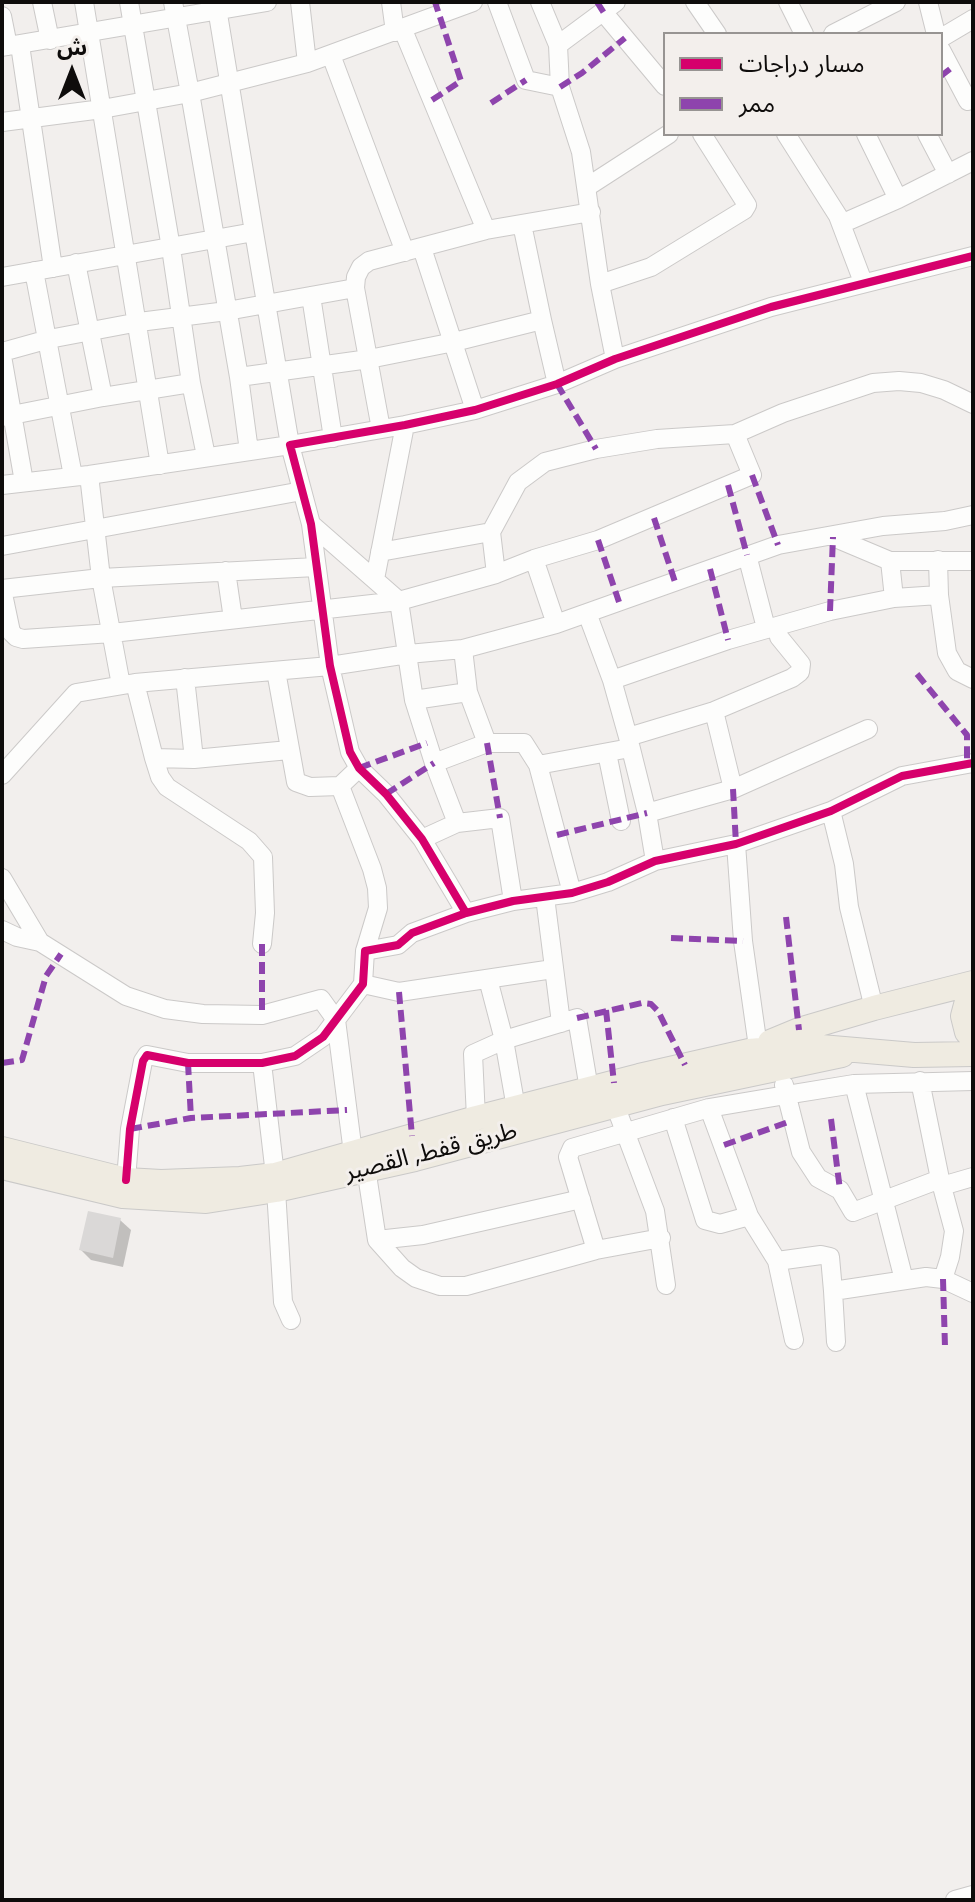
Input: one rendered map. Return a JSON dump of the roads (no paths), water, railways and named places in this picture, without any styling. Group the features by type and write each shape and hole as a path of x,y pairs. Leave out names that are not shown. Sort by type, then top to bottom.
{"main road":[{"name":"طريق قفط, القصير","path":"2,1167 76,1186 152,1200 206,1201 359,1160 476,1118 754,1049 799,1030 973,983"},
{"path":"970,1049 963,1016 973,992"},
{"name":"طريق قفط, القصير","path":"754,1049 809,1046 914,1055 970,1049"},
{"name":"طريق قفط, القصير","path":"359,1160 415,1159 615,1105 819,1062 856,1051"},
{"name":"طريق قفط, القصير","path":"2,1149 126,1180 240,1179 276,1182"}],"street":[{"path":"42,2 50,40"},
{"path":"84,2 139,322 146,389 160,465"},
{"path":"129,2 191,383 206,456"},
{"path":"10,46 133,25 175,10 267,2"},
{"path":"300,2 307,63"},
{"path":"391,2 399,31 486,230"},
{"path":"2,122 146,102 231,84 331,55 473,2"},
{"path":"497,2 526,80 560,87"},
{"path":"540,2 558,45 560,87 581,152 600,284 615,359"},
{"path":"695,2 716,32"},
{"path":"788,2 803,32"},
{"path":"842,32 871,26 896,2"},
{"path":"928,2 938,32"},
{"path":"216,6 290,445 311,524 330,666 344,737 359,768 386,794 422,839 466,913"},
{"path":"558,45 610,7 663,83"},
{"path":"175,10 249,451"},
{"path":"2,16 29,120 49,339 59,406 96,529 101,578 112,633 160,777 167,787 259,849 263,857 262,944"},
{"path":"943,34 973,19"},
{"path":"943,54 971,103"},
{"path":"331,55 454,342 475,410"},
{"path":"587,187 666,136"},
{"path":"600,284 651,267 744,210 747,205 703,136"},
{"path":"787,136 841,224 863,282"},
{"path":"867,136 898,199"},
{"path":"928,136 948,174"},
{"path":"841,224 973,161"},
{"path":"381,429 355,288 361,267 369,261 486,230 591,212"},
{"path":"522,224 557,384"},
{"path":"2,277 254,232"},
{"path":"2,485 290,445 475,410 557,384 615,359 758,311 973,256"},
{"path":"76,263 103,397"},
{"path":"24,482 8,416 2,354 49,339 89,331 267,305 355,288"},
{"path":"311,296 333,438"},
{"path":"239,377 369,359 542,320"},
{"path":"8,416 191,383"},
{"path":"496,574 491,532 518,482 545,462 596,449 657,439 735,434 783,413 873,383 921,383 973,404"},
{"path":"375,579 405,425"},
{"path":"316,567 101,578 2,589 11,632 16,637 112,633 399,601 496,574 598,540 752,475 735,434"},
{"path":"2,546 302,491"},
{"path":"2,775 71,696 128,684 330,666 463,649 556,624 778,545 883,526 945,521 973,515"},
{"path":"311,524 399,601 414,700 457,823"},
{"path":"380,552 491,532"},
{"path":"833,537 890,561 973,561"},
{"path":"538,765 607,753 774,687 800,672 801,664 772,627 747,555"},
{"path":"534,559 556,624"},
{"path":"938,560 939,595 950,664 962,676 973,679"},
{"path":"890,561 894,598"},
{"path":"226,571 233,619"},
{"path":"612,680 772,627 894,598 939,595"},
{"path":"587,613 612,680 647,813 655,861"},
{"path":"463,649 468,692 487,743"},
{"path":"276,671 296,782 310,787 340,786 359,768"},
{"path":"185,678 194,759"},
{"path":"414,700 468,692"},
{"path":"714,711 733,789"},
{"path":"647,813 733,789 868,729"},
{"path":"434,763 487,743 524,743 538,765 572,893"},
{"path":"154,758 194,759 289,750"},
{"path":"607,753 621,821"},
{"path":"365,951 398,945 412,933 466,913 513,901 572,893 608,882 655,861 736,844 831,811 902,776 973,763"},
{"path":"126,1180 130,1129 143,1061 147,1055 188,1063 262,1063 295,1056 323,1037 363,984 365,951 378,908 377,888 340,786"},
{"path":"831,811 844,864 849,907 874,1008"},
{"path":"422,839 457,823 500,818 513,901"},
{"path":"736,844 754,1049"},
{"path":"2,878 40,942"},
{"path":"545,897 561,1023"},
{"path":"4,937 40,942 126,996 145,1004 203,1014 262,1015 319,998 336,1020 359,1160 377,1240 402,1268 416,1278 440,1286 466,1286 596,1250 661,1238"},
{"path":"363,984 399,992 553,969"},
{"path":"488,979 504,1040 516,1108"},
{"path":"476,1118 473,1054 504,1040 577,1018 589,1089"},
{"path":"596,1250 568,1152 578,1146 709,1108 786,1095 854,1084 973,1081 970,1049"},
{"path":"262,1063 276,1182 283,1302 291,1320"},
{"path":"781,1068 801,1152 818,1178 840,1190 853,1212 941,1182 973,1177"},
{"path":"920,1081 954,1231 943,1279"},
{"path":"854,1084 904,1280"},
{"path":"615,1105 655,1211 666,1285"},
{"path":"709,1108 749,1216 777,1261 794,1340"},
{"path":"673,1118 705,1220 720,1224 749,1216"},
{"path":"377,1240 423,1235 581,1199"},
{"path":"777,1261 821,1255 830,1257 836,1342"},
{"path":"833,1291 926,1277 943,1279 973,1293"},
{"path":"955,1900 973,1895"}]}
